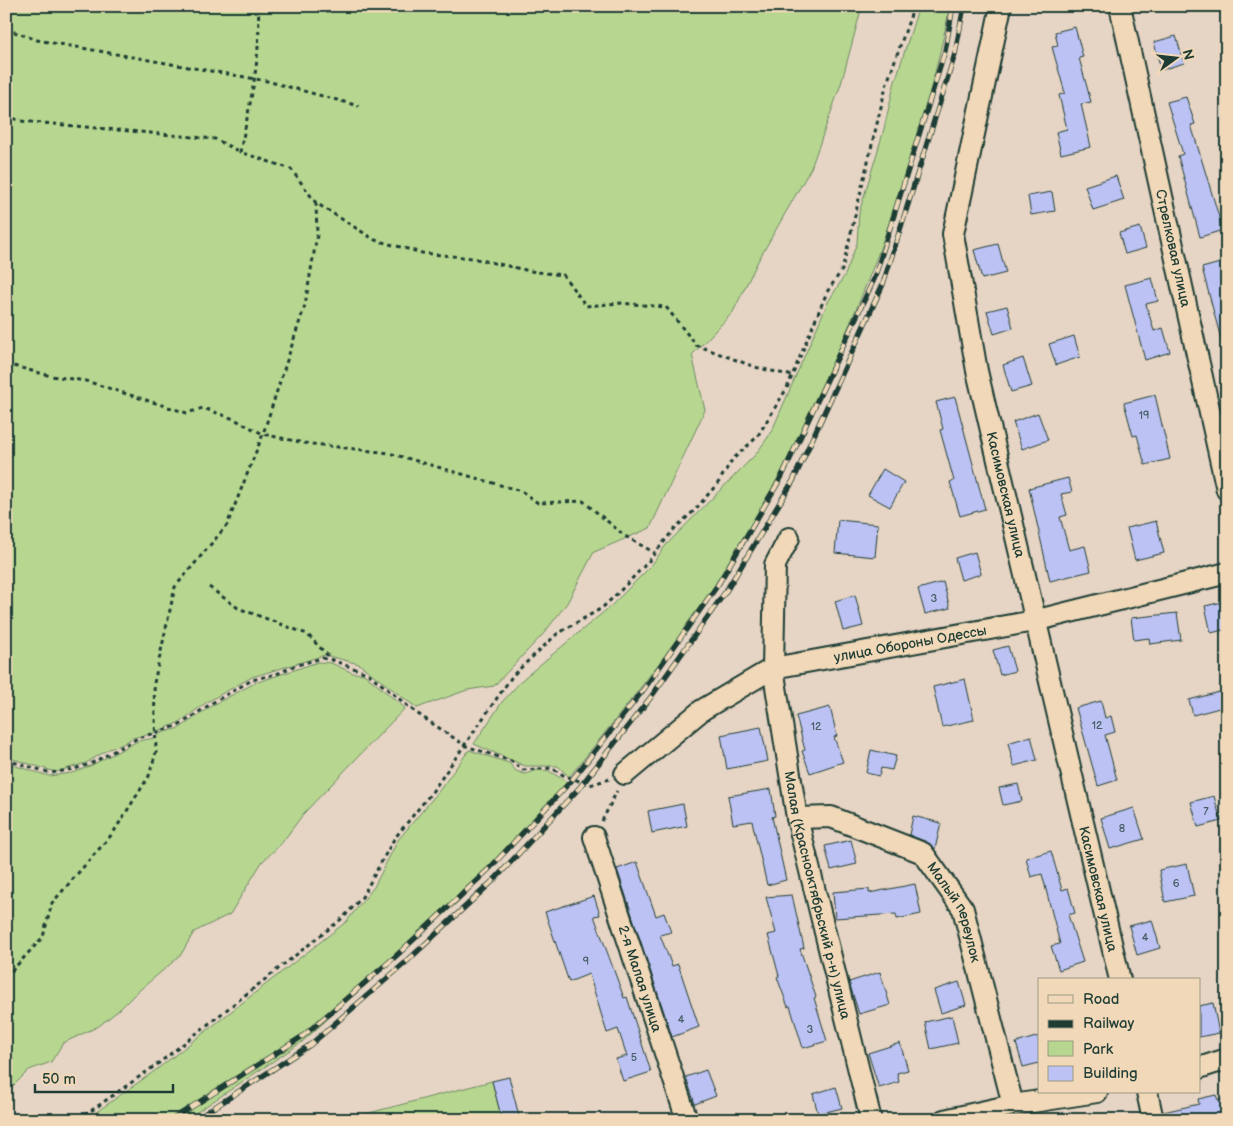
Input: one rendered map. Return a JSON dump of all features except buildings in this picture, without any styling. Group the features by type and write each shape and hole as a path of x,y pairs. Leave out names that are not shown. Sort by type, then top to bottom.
{"street":[{"name":"Касимовская улица","path":"1001,6 953,234 977,371 1034,621 1120,978"},
{"name":"Стрелковая улица","path":"1120,6 1227,490"},
{"name":"Малая (Краснооктябрьский р-н) улица","path":"789,538 775,565 773,668 797,818 871,1120"},
{"name":"улица Обороны Одессы","path":"624,774 702,710 773,668 1034,621 1227,573"},
{"name":"Малый переулок","path":"797,818 831,817 923,853 963,909 1013,1105"},
{"name":"2-я Малая улица","path":"594,837 687,1120"},
{"path":"1200,1068 1227,1059"},
{"path":"944,1120 1013,1105 1084,1094"},
{"path":"1147,1094 1153,1120"}],"path":[{"path":"240,152 255,79 260,26 258,6"},
{"path":"78,1120 159,1063 344,917 362,897 394,839 466,746 513,675 557,634 602,608 655,553 675,528 694,511 718,483 732,460 757,437 793,376 827,292 842,270 886,86 914,6"},
{"path":"6,29 37,40 255,79 359,106"},
{"path":"6,116 21,121 215,139 240,152 290,169 316,203 375,240 422,253 472,258 530,271 563,275 586,306 620,303 666,307 696,345 755,367 793,376"},
{"path":"6,977 43,937 52,903 112,833 149,776 156,752 154,683 175,588 227,525 263,434 305,304 317,235 316,203"},
{"path":"6,364 50,376 86,381 187,413 203,408 234,419 263,434 304,444 389,453 521,491 538,503 583,501 625,536 655,553"},
{"path":"209,587 238,608 307,634 332,660"},
{"path":"6,760 40,770 58,772 90,764 138,738 180,725 212,703 252,680 322,658 369,674 414,712 466,746 511,761 523,770 552,768 563,775 590,785 624,774"},
{"path":"594,837 624,774"}],"green space":[{"path":"6,6 862,6 841,84 811,168 758,261 733,312 692,355 705,410 650,528 594,552 567,603 545,632 494,686 467,690 417,708 359,664 325,655 252,677 207,702 180,722 151,734 132,738 86,763 56,772 6,757"},
{"path":"919,6 950,6 939,58 925,109 894,210 876,260 835,358 781,473 745,538 683,631 569,777 558,766 525,766 474,744 502,702 524,678 611,606 651,566 666,545 756,454 771,433 828,302 845,275 857,243 859,213 883,133 894,85"},
{"path":"318,662 331,663 353,673 364,674 405,708 304,813 281,844 262,862 230,914 194,932 180,956 120,1009 99,1026 63,1043 51,1062 29,1070 6,1093 6,763 49,776 72,773 90,766 138,741 154,738 161,733 180,728 213,705 255,683"},
{"path":"469,750 509,763 516,771 525,774 538,770 549,771 567,782 519,839 460,900 302,1042 185,1120 85,1120 156,1070 346,922 374,887 398,840 439,791"},
{"path":"492,1081 502,1120 342,1120"}],"railway":[{"path":"171,1120 303,1036 396,956 489,869 571,781 644,689 717,586 782,476 874,279 945,51 953,6"},
{"path":"195,1120 310,1045 405,963 496,878 580,787 651,697 726,591 793,481 883,284 955,54 964,6"}]}
